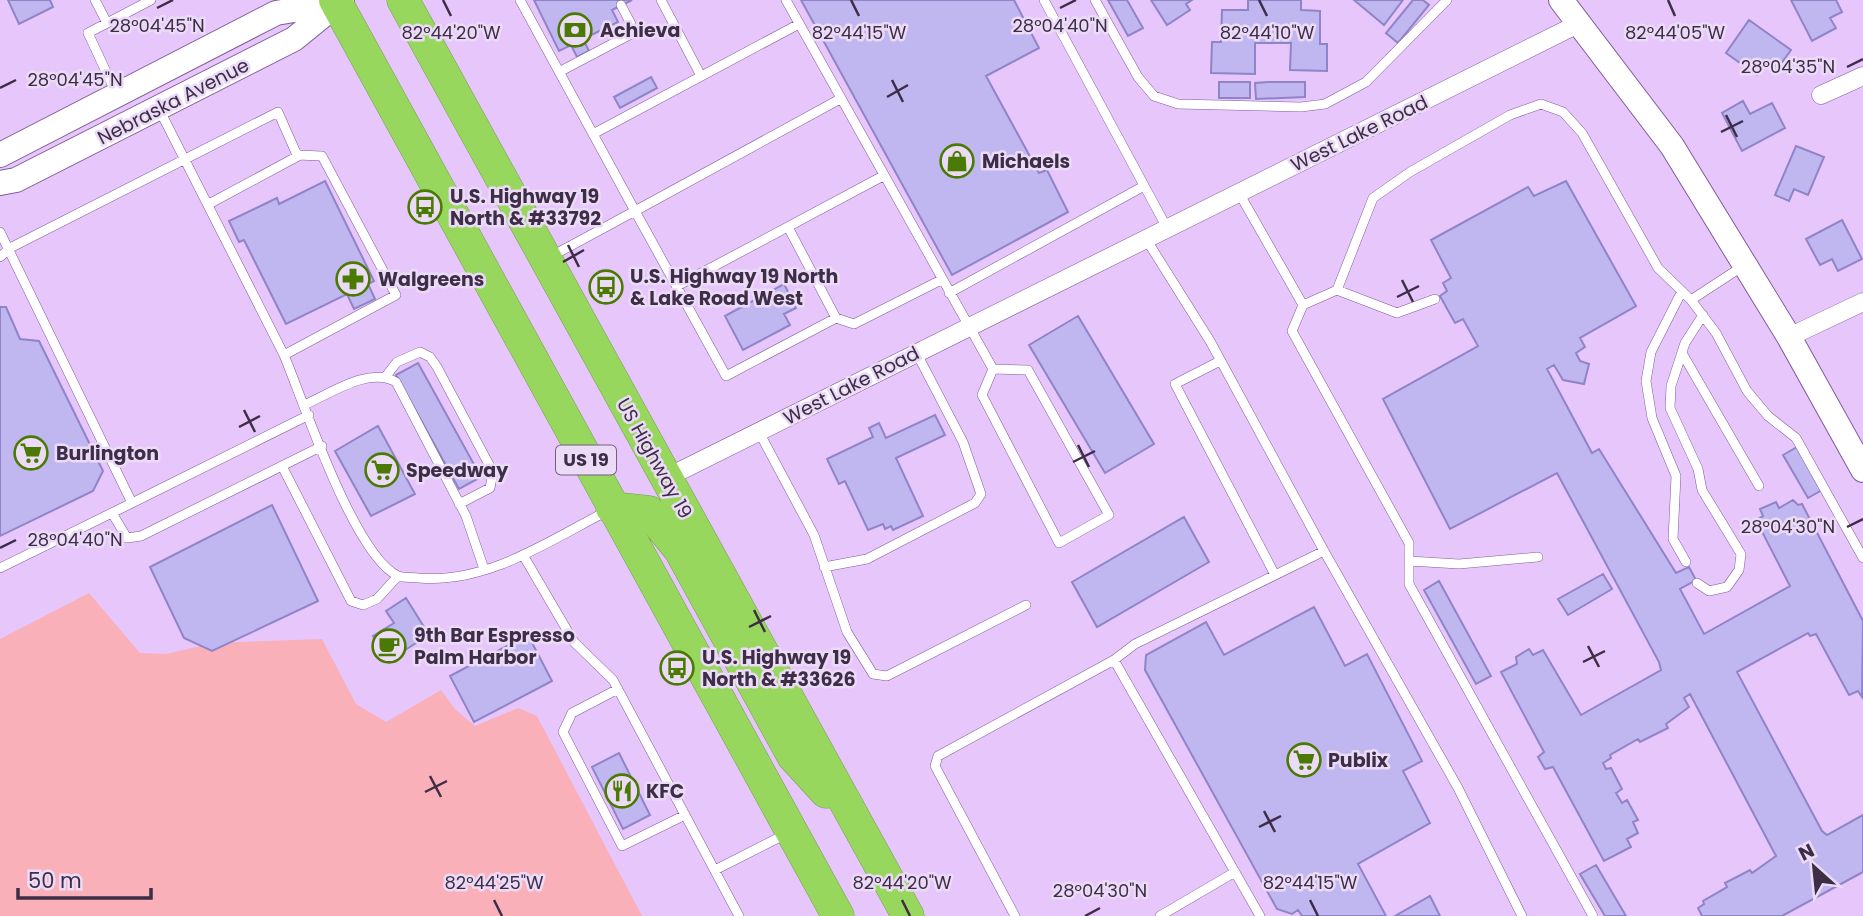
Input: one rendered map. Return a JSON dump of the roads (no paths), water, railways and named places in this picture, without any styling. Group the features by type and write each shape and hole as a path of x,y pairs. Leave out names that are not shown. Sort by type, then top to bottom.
{"highway":[{"name":"US Highway 19","path":"403,0 908,916"},
{"name":"US 19","path":"338,1 612,508 838,916"},
{"path":"612,508 649,512 680,550 793,756 861,829"}],"main road":[{"path":"1561,0 1672,146 1746,264 1863,470"},
{"name":"Nebraska Avenue","path":"0,156 276,13 338,1"},
{"name":"Nebraska Avenue","path":"0,183 16,180 294,40 338,1"}],"street":[{"name":"West Lake Road","path":"666,478 1578,24"},
{"path":"1821,95 1863,76"},
{"path":"1789,337 1863,302"}],"lane":[{"path":"95,0 107,23"},
{"path":"117,95 88,33 151,0"},
{"path":"520,0 726,376 836,318"},
{"path":"661,0 701,76"},
{"path":"786,0 967,327 993,369"},
{"path":"1044,0 1167,228"},
{"path":"1095,0 1138,77 1154,96 1178,104 1301,107 1325,104 1366,82 1447,0"},
{"path":"559,72 631,34 631,24 621,5"},
{"path":"593,134 799,24"},
{"path":"545,259 840,99"},
{"path":"1337,290 1373,198 1460,142 1510,115 1541,104 1563,112 1583,133 1658,268 1703,315 1716,333 1747,391 1768,416 1796,438 1863,558"},
{"path":"159,109 284,355 345,505 369,550 398,576 457,576 484,569 523,555 612,508"},
{"path":"0,257 10,248 278,112 300,155"},
{"path":"209,204 300,155 323,156 396,295 284,355"},
{"path":"677,286 883,176"},
{"path":"949,293 1144,186"},
{"path":"1239,193 1303,305"},
{"path":"788,227 836,318 854,324 941,280"},
{"path":"1,235 10,248 132,503"},
{"path":"1146,239 1220,361 1458,788 1522,916"},
{"path":"1691,300 1746,264"},
{"path":"1435,299 1397,313 1337,290 1303,305 1292,331 1409,542 1409,584 1593,916"},
{"path":"1682,291 1651,352 1646,381 1652,418 1676,476 1673,539 1686,562"},
{"path":"1697,583 1709,591 1727,587 1739,570 1741,554 1703,490 1698,469 1670,408 1671,386 1682,353 1703,315"},
{"path":"386,376 397,362 420,352 430,357 437,368 493,472 489,488 459,504"},
{"path":"824,567 867,559 975,503 981,494 963,442 916,352"},
{"path":"1682,353 1759,486"},
{"path":"1220,361 1175,384 1275,575"},
{"path":"993,369 1028,370 1109,515 1059,543 982,395 993,369"},
{"path":"304,405 373,376 386,376 396,383 459,504 484,569"},
{"path":"0,568 309,415"},
{"path":"759,432 814,535 847,632 873,674 887,677 1026,605"},
{"path":"112,513 127,538 141,536 322,446"},
{"path":"282,466 351,601 363,605 377,599 398,576"},
{"path":"1015,916 935,766 938,756 1114,660 1135,644 1324,551"},
{"path":"523,555 574,642 599,665 618,689 739,916"},
{"path":"1409,561 1459,564 1538,557"},
{"path":"1114,660 1260,916"},
{"path":"618,689 572,713 563,732 622,846 685,815"},
{"path":"715,870 791,832"},
{"path":"1160,916 1235,872"}],"place":[{"name":"Achieva","path":"575,30"},
{"name":"Michaels","path":"957,161"},
{"name":"U.S. Highway 19 North & #33792","path":"425,207"},
{"name":"Walgreens","path":"353,279"},
{"name":"U.S. Highway 19 North & Lake Road West","path":"606,287"},
{"name":"Burlington","path":"31,453"},
{"name":"Speedway","path":"382,470"},
{"name":"9th Bar Espresso Palm Harbor","path":"389,646"},
{"name":"U.S. Highway 19 North & #33626","path":"677,668"},
{"name":"Publix","path":"1304,760"},
{"name":"KFC","path":"622,791"}]}
